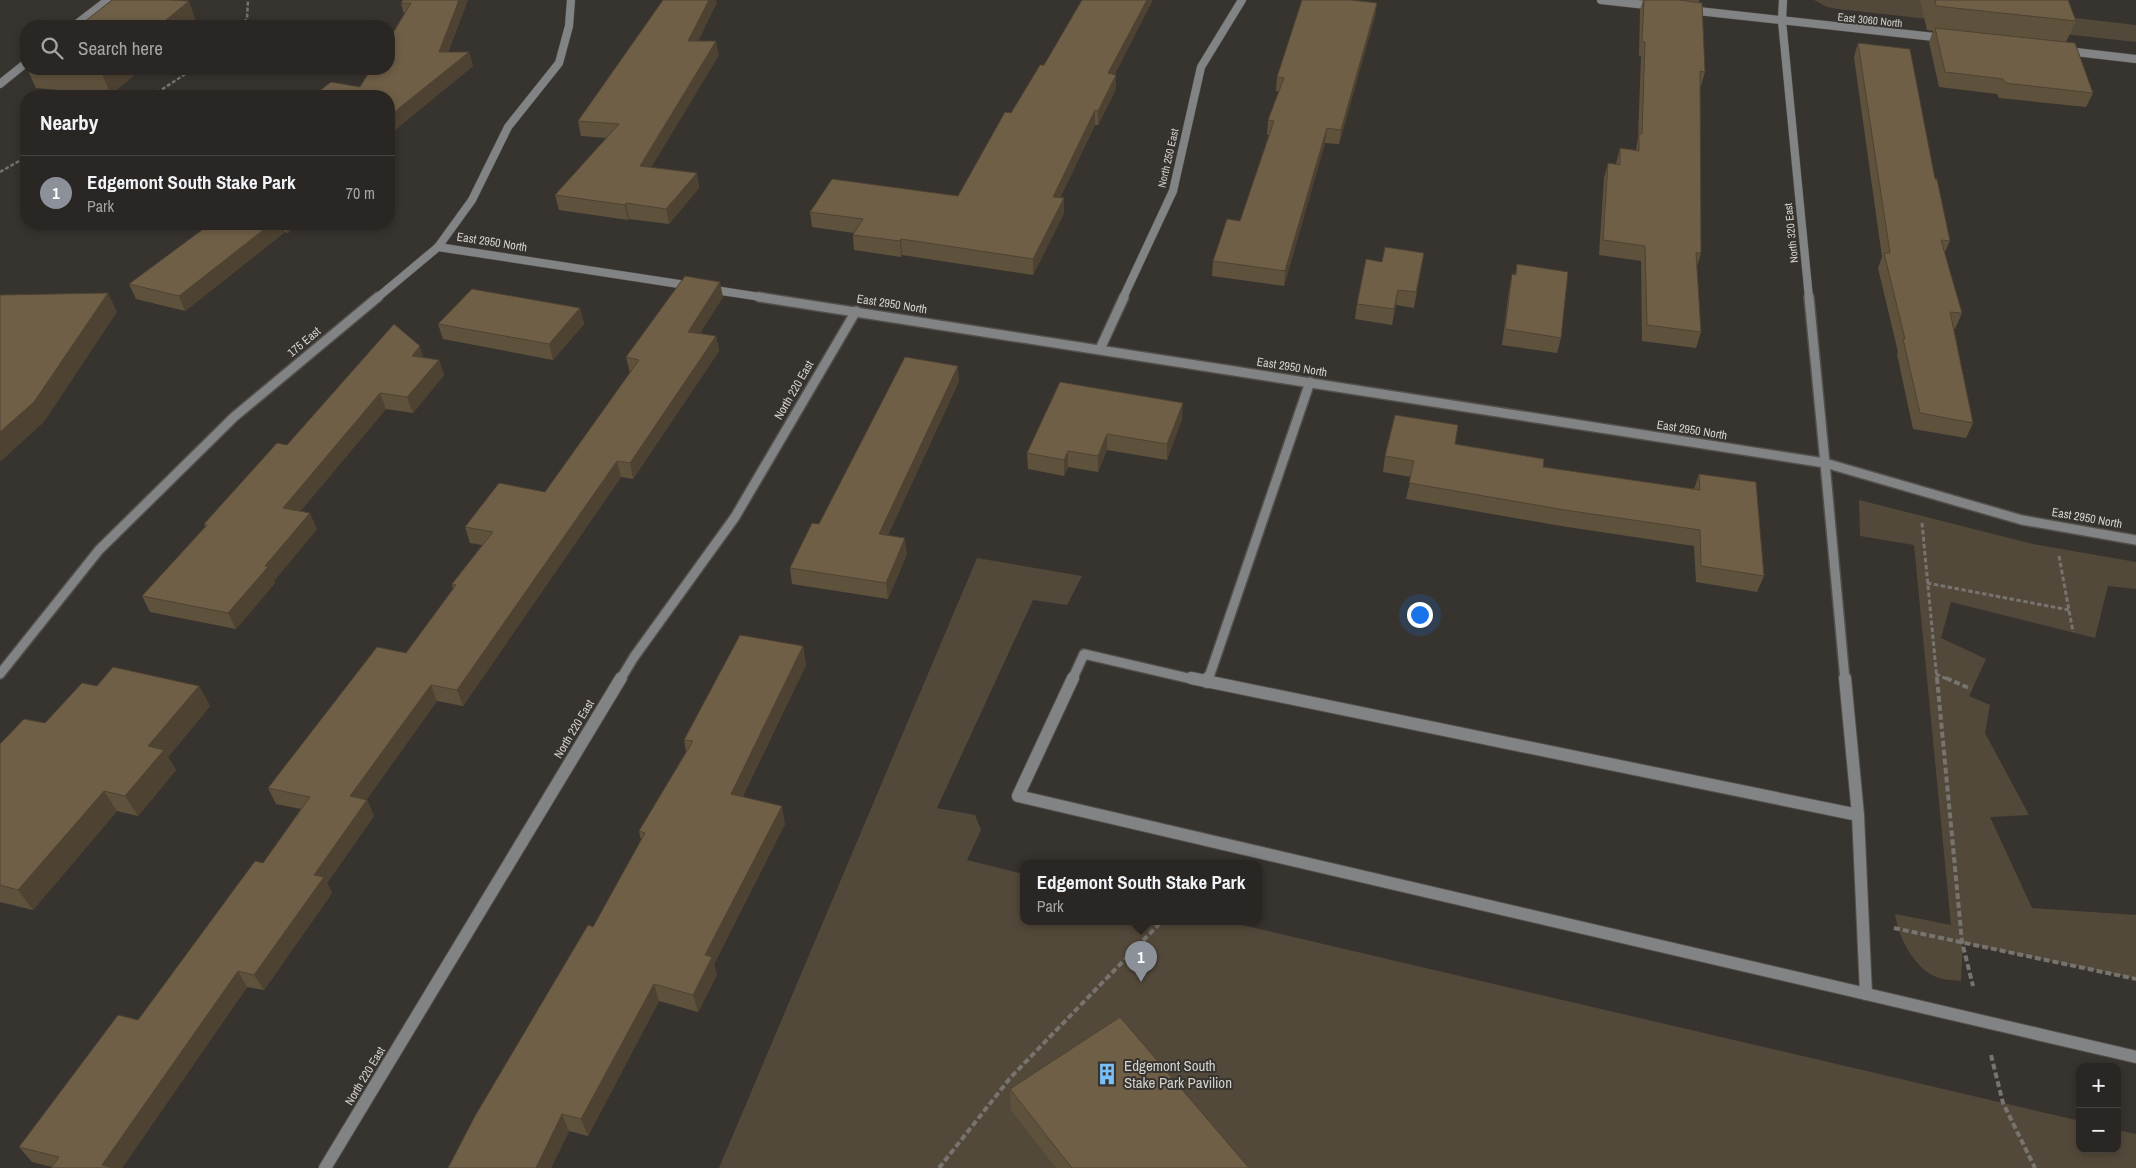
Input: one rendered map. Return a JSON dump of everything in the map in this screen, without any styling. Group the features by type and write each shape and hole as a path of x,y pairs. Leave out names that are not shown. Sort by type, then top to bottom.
{"street":[{"path":"82,20 108,0"},
{"name":"175 East","path":"0,674 99,550 234,416 438,247 472,200 508,127 559,63 570,26 571,0"},
{"name":"North 250 East","path":"1100,349 1173,191 1201,67 1242,0"},
{"path":"1601,0 1668,8"},
{"name":"North 320 East","path":"1783,0 1782,21 1858,815 1866,994"},
{"name":"East 3060 North","path":"1677,9 1951,39"},
{"path":"2058,50 2136,59"},
{"path":"0,84 20,68"},
{"name":"East 2950 North","path":"438,247 1100,349 1825,464 2022,520 2136,540"},
{"name":"North 220 East","path":"326,1168 634,657 735,517 856,312"},
{"path":"1207,682 1310,382"},
{"path":"1858,815 1207,682 1084,654 1018,796 2136,1057"}],"path":[{"path":"246,20 248,0"},
{"path":"161,90 184,75"},
{"path":"0,172 20,160"},
{"path":"1921,516 1962,942 2003,1103 2035,1168"},
{"path":"2058,548 2073,632"},
{"path":"1927,583 2069,610"},
{"path":"1936,674 1971,689"},
{"path":"1863,921 2136,979"},
{"path":"939,1168 1011,1077 1158,925"}],"shaded area":[{"path":"1814,0 1920,0 2136,25 2136,42 1838,9 1827,7"},
{"path":"1859,500 2033,544 2136,562 2136,589 2108,586 2095,638 1951,602 1941,638 1986,659 1969,696 1990,705 1985,733 2029,815 1990,817 2032,908 2136,915 2136,979 1963,943 1961,981 1947,980 1937,977 1919,965 1903,941 1895,914 1951,925 1914,545 1860,536"},
{"path":"977,558 1082,576 1067,605 1033,600 937,808 975,815 981,830 967,860 1020,873 1020,925 1242,925 2076,1120 2076,1153 2121,1153 2121,1131 2136,1134 2136,1168 719,1168"}],"building":[{"path":"112,0 189,1 166,20 87,20"},
{"path":"403,0 459,0 439,52 469,52 395,112 395,90 321,90 331,82 360,87 367,75 395,75 395,30 411,3 401,3"},
{"path":"663,0 709,0 688,41 716,41 640,166 697,173 666,209 555,195 619,124 578,121"},
{"path":"1082,0 1147,0 1108,73 1116,75 1098,111 1095,110 1053,197 1064,198 1033,259 901,239 900,241 853,235 863,219 810,212 832,179 958,196 1005,112 1011,113 1040,65 1044,65"},
{"path":"1302,0 1351,0 1377,3 1341,130 1327,128 1285,271 1213,261 1227,219 1240,221 1274,121 1268,120 1284,78 1277,77"},
{"path":"1644,0 1679,0 1702,3 1705,72 1700,71 1701,253 1696,253 1701,332 1647,325 1645,246 1603,240 1608,163 1620,165 1620,148 1639,151 1639,134 1642,134 1645,42 1642,41"},
{"path":"1935,0 2068,0 2076,21 1936,6"},
{"path":"1935,28 2075,43 2093,93 2005,83 2003,79 1945,72"},
{"path":"1858,43 1910,49 1935,179 1937,179 1950,241 1941,240 1962,313 1950,312 1973,423 1920,413 1903,339 1905,339 1884,253 1890,253"},
{"path":"202,230 263,230 179,296 129,284"},
{"path":"1385,247 1424,253 1416,292 1398,290 1394,309 1357,304 1366,259 1382,262"},
{"path":"1517,264 1568,272 1561,338 1505,329 1512,274 1516,275"},
{"path":"685,276 720,282 688,332 716,336 630,463 617,461 457,690 431,685 350,796 367,800 314,875 324,877 254,975 238,971 102,1165 114,1168 51,1168 59,1157 19,1147 118,1015 138,1020 255,861 263,863 310,797 268,788 377,647 406,653 456,585 452,584 493,532 465,527 499,483 545,492 639,360 626,357"},
{"path":"472,289 580,308 549,344 438,324"},
{"path":"108,293 34,402 0,432 0,295"},
{"path":"394,324 420,346 412,356 439,360 407,397 380,393 283,508 310,513 265,566 268,567 228,613 142,596 207,525 204,524 277,443 287,445"},
{"path":"905,357 958,366 879,534 905,538 886,583 790,568 812,523 819,524"},
{"path":"1060,382 1183,403 1167,444 1107,434 1098,456 1068,451 1064,460 1027,453"},
{"path":"1395,415 1458,425 1455,444 1544,459 1543,467 1700,490 1699,474 1756,482 1764,576 1701,566 1700,530 1565,510 1409,483 1414,461 1385,456"},
{"path":"740,635 803,646 731,794 782,806 705,955 712,957 693,995 654,984 581,1119 562,1114 536,1168 448,1168 475,1116 588,925 593,927 645,833 639,831 693,741 684,740"},
{"path":"113,667 199,686 148,746 164,750 125,796 104,791 18,890 0,885 0,744 24,719 45,723 82,683 97,686"},
{"name":"Edgemont South Stake Park Pavilion","path":"1120,1017 1249,1168 1072,1168 1010,1089"}],"place":[{"name":"Edgemont South Stake Park","path":"1141,982"},
{"name":"Edgemont South Stake Park Pavilion","path":"1107,1074"}]}
